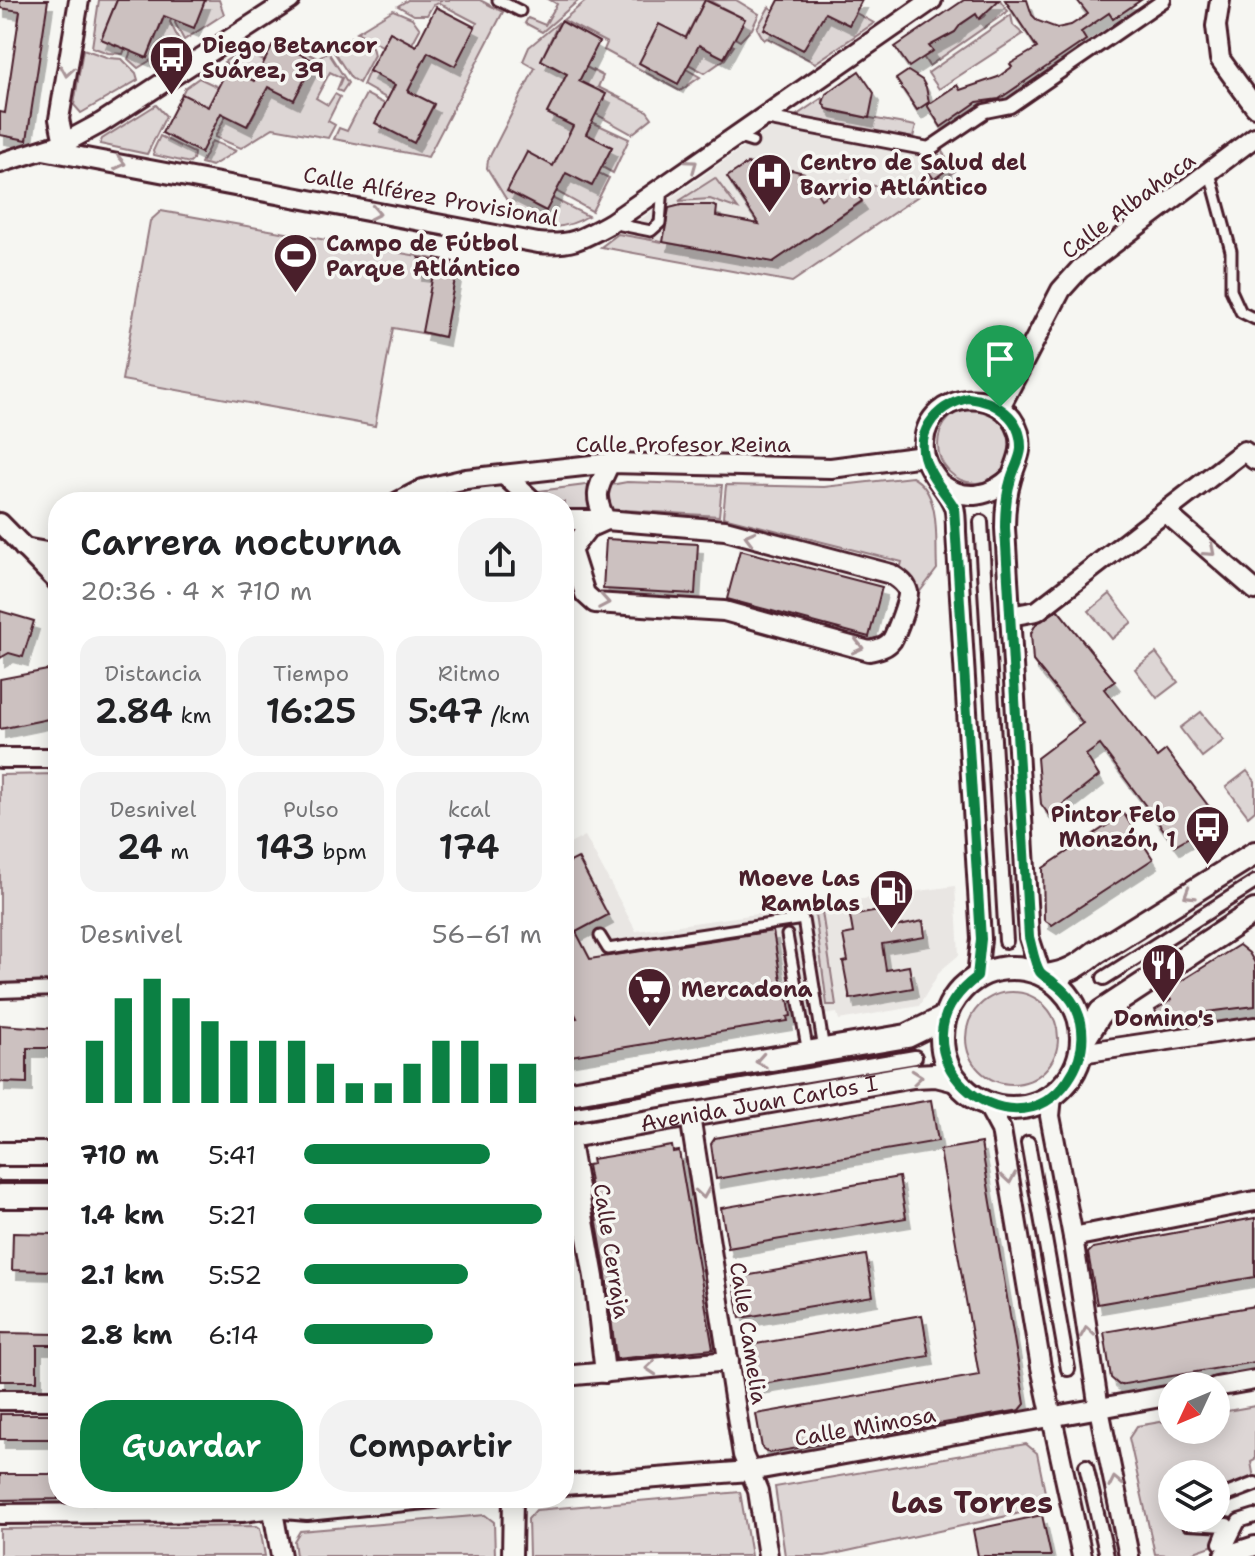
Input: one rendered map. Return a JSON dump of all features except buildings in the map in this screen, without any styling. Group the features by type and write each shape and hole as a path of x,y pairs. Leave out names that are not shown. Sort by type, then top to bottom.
{"street":[{"path":"64,143 59,119 79,0"},
{"path":"0,163 64,143 101,123 290,0"},
{"name":"Calle Alférez Provisional","path":"43,150 561,245 576,242 611,223 932,0"},
{"path":"760,117 929,149 985,111 1010,106 1164,0"},
{"path":"1220,0 1216,26 1220,59 1255,107"},
{"name":"Calle Albahaca","path":"1000,407 1061,290 1080,269 1255,137"},
{"path":"977,977 981,939 954,507 929,470 924,456 924,440 929,424 945,407 968,398 985,400 1000,407 1018,431 1021,447 1005,505 1029,937 1043,975 1061,988 1074,1003 1081,1022 1082,1047"},
{"path":"1010,616 1037,611 1165,512 1250,455"},
{"name":"Calle Profesor Reina","path":"417,492 466,479 610,463 831,468 924,456"},
{"path":"606,520 597,503 598,488 610,463"},
{"path":"504,475 523,492"},
{"path":"938,482 950,490 976,496 1002,486 1012,476"},
{"path":"1165,512 1255,590"},
{"path":"574,520 725,530 891,574 908,591 908,600 891,641 883,648 869,651 724,611 595,603 585,594 574,562"},
{"path":"574,539 588,528 606,520"},
{"path":"981,522 1006,941"},
{"path":"0,523 48,572"},
{"path":"24,548 48,552"},
{"path":"0,758 48,758"},
{"path":"1255,853 1075,969 1043,975 1008,967 977,977 963,987 951,1001 944,1018 943,1051 956,1080 987,1104 1000,1107 1027,1107 1052,1096 1065,1085 1075,1070 1082,1047 1101,1012 1255,911"},
{"path":"1104,978 1255,882"},
{"path":"0,991 48,989"},
{"name":"Avenida Juan Carlos I","path":"574,1092 907,1036 944,1018"},
{"path":"1082,1047 1255,1027"},
{"name":"Avenida Juan Carlos I","path":"574,1128 915,1057"},
{"name":"Avenida Juan Carlos I","path":"574,1129 690,1116 913,1076 936,1075 956,1080"},
{"path":"1052,1096 1050,1116 1073,1237 1099,1409 1129,1556"},
{"path":"987,1104 1001,1130 1041,1367 1082,1556"},
{"name":"Calle Camelia","path":"690,1116 743,1455 758,1491 768,1556"},
{"path":"1028,1143 1068,1369"},
{"path":"0,1154 48,1154"},
{"name":"Calle Cerraja","path":"574,1172 594,1277 605,1373"},
{"path":"0,1174 48,1174"},
{"path":"0,1196 48,1196"},
{"path":"1073,1237 1255,1201"},
{"path":"574,1375 729,1361"},
{"path":"1230,1384 1255,1380"},
{"name":"Calle Mimosa","path":"574,1484 750,1471 1158,1398"},
{"path":"0,1400 48,1400"},
{"path":"1086,1466 1107,1556"},
{"path":"1230,1494 1255,1484"},
{"path":"0,1514 242,1512 255,1508"},
{"path":"273,1508 281,1556"},
{"path":"294,1508 307,1511 337,1508"},
{"path":"512,1556 513,1508"},
{"path":"1224,1532 1220,1543 1229,1541 1239,1521 1255,1516"},
{"path":"1224,1556 1255,1546"}],"lane":[{"path":"498,0 520,11"},
{"path":"732,137 752,142"},
{"path":"1210,173 1231,251 1231,290 1241,312 1255,319"},
{"path":"611,223 651,231 660,223 663,186"},
{"path":"600,936 608,949 803,919 816,1051"},
{"path":"787,935 816,1051"}],"shaded area":[{"path":"99,0 117,0 101,39 117,46 122,33 130,36 123,54 92,47"},
{"path":"205,0 219,0 224,14 184,40 175,23 183,4 194,27"},
{"path":"408,0 480,0 503,12 428,157 334,139 339,128 347,131 366,94 385,104 402,137 414,143 434,105 422,98 405,97 428,52 455,65 477,23 439,3 433,5 427,15 414,15 398,6"},
{"path":"550,0 579,0 542,32 525,23 528,18 545,25 557,4"},
{"path":"587,0 705,0 682,44 678,83 686,69 700,77 680,91 604,50 607,43 563,20"},
{"path":"708,0 736,0 759,14 752,29 740,41 735,38 744,19"},
{"path":"996,0 1000,0 1008,11 929,66 922,55 923,52 926,56 932,52 929,46 955,32 976,14 980,19 986,15 984,11 991,8"},
{"path":"170,3 177,6 170,22 180,42 138,68 128,59 131,51 147,58"},
{"path":"826,5 837,19 849,25 856,13 874,23 815,63 767,38 764,40 757,28 769,7 812,38"},
{"path":"393,10 412,18 420,29 412,44 390,32 382,46 357,32"},
{"path":"1011,15 1013,25 1023,34 939,89 928,73"},
{"path":"559,22 541,60 553,67 570,68 547,113 559,119 563,114 576,121 550,172 536,165 539,159 527,152 536,199 534,205 545,211 552,198 588,216 563,226 545,227 519,220 487,168 488,160 535,68 523,61 529,47"},
{"path":"351,37 372,47 374,55 359,83 351,78 332,49"},
{"path":"277,38 317,58 328,52 348,83 342,92 337,90 342,78 330,72 316,98 328,105 335,94 340,97 328,121 335,125 328,138 273,128 241,148 215,137 229,109 235,120 248,126 271,81 282,94 294,100 314,61 301,54 298,61 286,47 275,41"},
{"path":"702,39 712,52 724,58 734,46 725,59 705,73 688,64"},
{"path":"83,49 122,59 136,73 138,80 81,113 74,105"},
{"path":"242,50 264,61 251,87 237,80 240,74 224,62"},
{"path":"586,67 603,76 598,87 647,111 652,118 632,134 596,114 576,87"},
{"path":"369,71 398,79 388,99 363,85"},
{"path":"199,78 218,87 205,113 194,100 182,94"},
{"path":"822,98 831,111 916,126 912,141 791,119"},
{"path":"156,105 166,116 147,154 100,144 102,139"},
{"path":"592,122 629,139 613,173 602,167 612,147 583,139"},
{"name":"Centro de Salud del Barrio Atlántico","path":"771,128 931,158 941,150 955,171 792,282 601,247"},
{"path":"160,136 194,153 193,160 190,163 154,155"},
{"path":"212,141 236,151 212,166 201,163"},
{"path":"941,150 955,171 792,282 601,247 618,234 773,262 862,202 848,181 912,193 948,169 938,153"},
{"path":"748,163 792,170 766,188"},
{"path":"569,167 580,180 591,186 599,173 609,178 592,211 556,191"},
{"path":"715,178 738,209 710,199 679,201"},
{"name":"Campo de Fútbol Parque Atlántico","path":"161,211 458,263 444,337 393,328 375,426 122,380 150,221"},
{"path":"969,407 983,407 997,413 1008,424 1014,445 1011,460 1003,472 983,483 969,483 955,477 944,466 938,452 938,438 944,424 955,413"},
{"path":"912,477 922,484 933,505 937,569 915,598 899,573 902,562 723,517 726,485 824,487"},
{"path":"627,482 722,485 719,516 625,510 624,517 611,512 606,499 611,485"},
{"path":"594,484 594,514 574,515 574,492 538,491"},
{"path":"1110,594 1132,622 1112,639 1089,611"},
{"path":"1156,653 1178,682 1157,698 1135,669"},
{"path":"1201,712 1224,740 1202,757 1180,728"},
{"path":"1247,771 1255,781 1255,810 1248,816 1226,787"},
{"path":"48,774 48,981 0,983 0,775"},
{"path":"585,836 636,931 955,886 959,955 940,971 919,1006 839,1020 837,1013 574,1055 574,842"},
{"path":"821,905 836,1005 827,1005 814,906"},
{"path":"1012,992 1029,996 1044,1006 1054,1021 1058,1038 1054,1055 1044,1070 1029,1080 1012,1084 995,1080 980,1070 970,1055 966,1038 970,1021 980,1006 995,996"},
{"path":"1255,1406 1255,1460 1251,1462 1255,1484 1230,1494 1230,1460 1158,1460 1158,1532 1224,1532 1220,1543 1183,1556 1155,1554 1129,1438 1137,1426 1158,1422 1158,1444 1230,1444 1230,1410"},
{"path":"1026,1444 1037,1453 1048,1507 825,1556 785,1556 775,1487"},
{"path":"740,1492 751,1556 529,1556 528,1519 536,1510"},
{"path":"485,1515 494,1522 495,1556 296,1556 294,1541 300,1531"},
{"path":"257,1526 265,1556 0,1556 0,1529"}],"place":[{"name":"Diego Betancor Suárez, 39","path":"171,97"},
{"name":"Centro de Salud del Barrio Atlántico","path":"769,214"},
{"name":"Campo de Fútbol Parque Atlántico","path":"295,295"},
{"name":"Pintor Felo Monzón, 1","path":"1207,866"},
{"name":"Moeve Las Ramblas","path":"891,930"},
{"name":"Domino's","path":"1164,1004"},
{"name":"Mercadona","path":"650,1028"}],"district":[{"name":"Las Torres","path":"972,1503"}],"route":[{"path":"968,398 985,400 1000,407 1018,431 1021,447 1005,505 1005,528 1029,937 1041,974 1061,988 1074,1003 1081,1022 1083,1041 1075,1070 1065,1085 1040,1103 1014,1109 987,1104 965,1090 948,1066 943,1051 944,1018 951,1001 977,977 981,939 954,507 929,470 924,456 924,440 929,424 938,411 952,402 968,398"}]}
